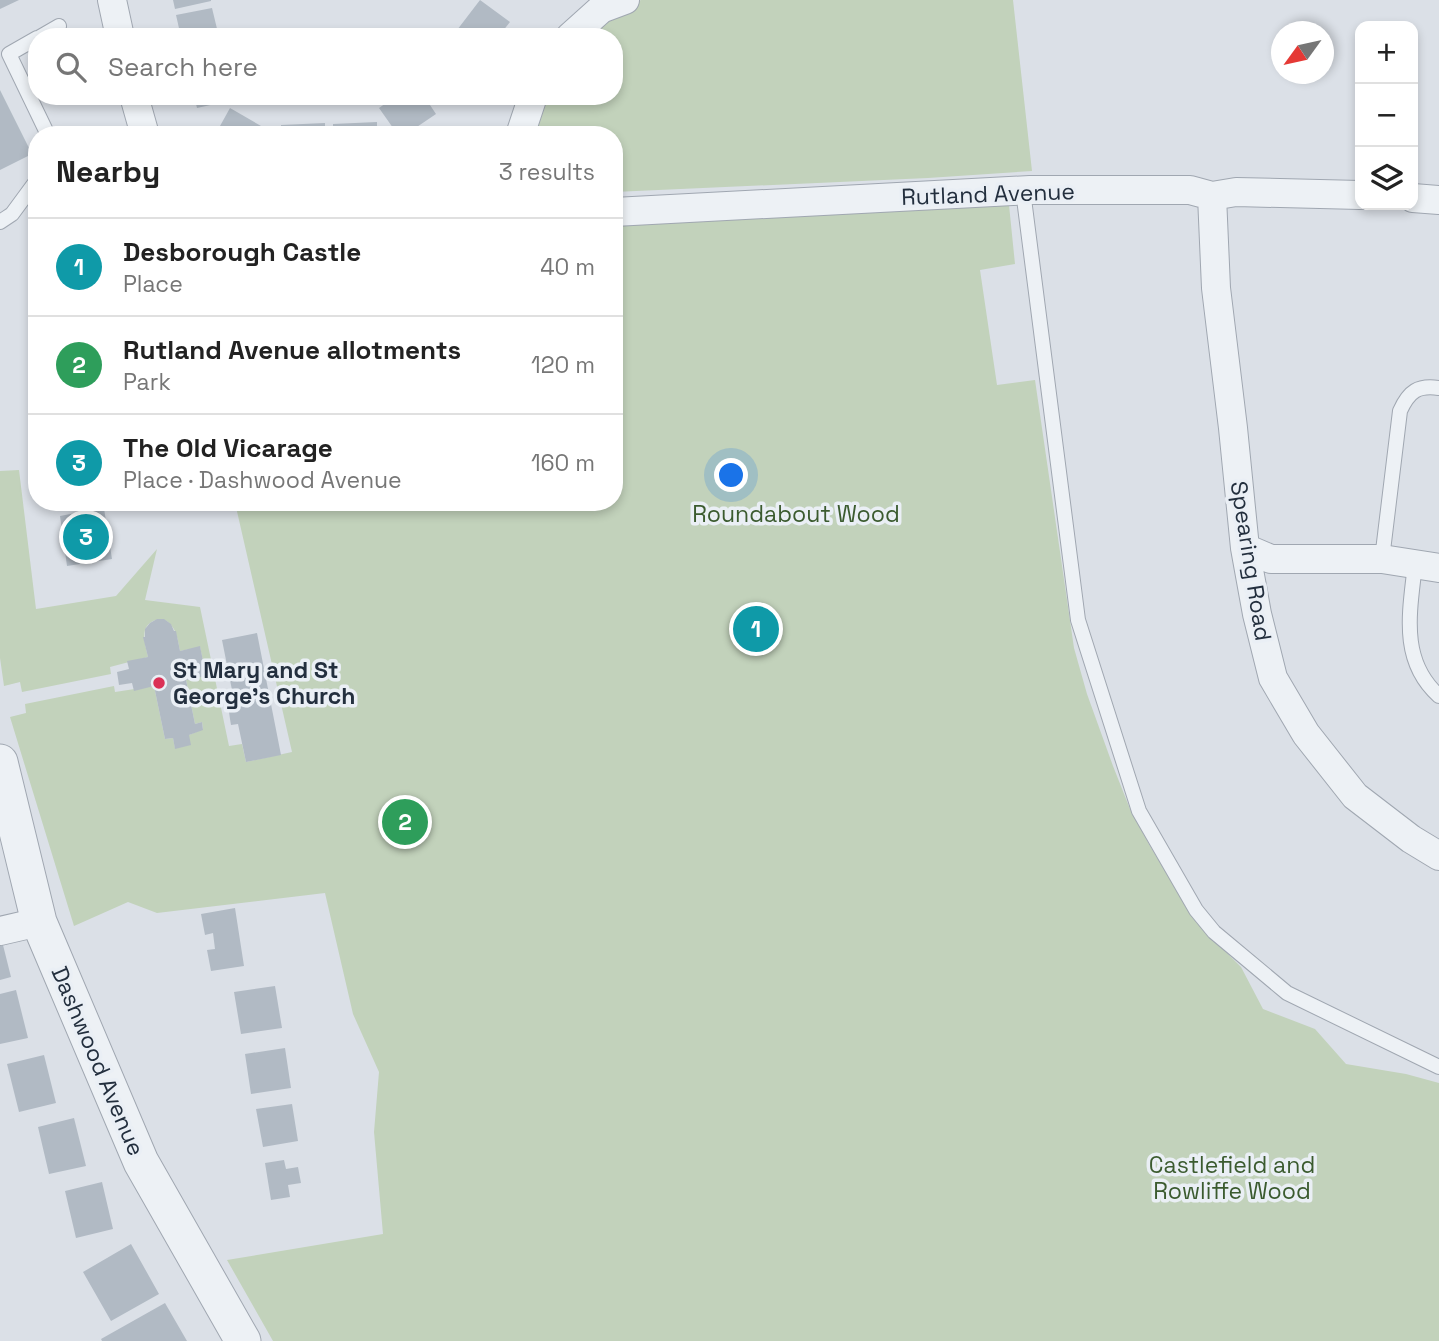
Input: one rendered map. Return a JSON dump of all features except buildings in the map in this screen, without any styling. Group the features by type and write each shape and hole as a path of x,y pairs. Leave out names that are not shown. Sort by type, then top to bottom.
{"street":[{"path":"112,0 118,28"},
{"path":"580,28 601,9 625,0"},
{"path":"137,105 142,126"},
{"path":"523,126 530,105"},
{"name":"Rutland Avenue","path":"623,211 1023,191 1190,190 1212,196 1236,192 1355,195"},
{"name":"Spearing Road","path":"1212,196 1216,288 1245,548 1257,614 1273,678 1306,734 1354,796 1411,839 1439,856"},
{"path":"1418,198 1439,200"},
{"path":"1245,548 1270,559 1382,559 1427,566"},
{"name":"Dashwood Avenue","path":"0,762 39,922 141,1162 243,1341"},
{"path":"0,931 39,922"}],"lane":[{"path":"56,28 59,26"},
{"path":"28,44 9,54 28,93"},
{"path":"34,105 44,126"},
{"path":"1023,191 1078,620 1139,811 1196,910 1214,932 1287,993 1439,1067"},
{"path":"0,222 12,214 28,192"},
{"path":"1382,559 1400,411 1412,393 1425,386 1439,388"},
{"path":"1427,566 1408,628 1413,656 1423,678 1439,696"}],"green space":[{"path":"641,0 1013,0 1032,171 623,192 623,126 536,126 542,105 623,105 623,28 593,28 622,8"},
{"path":"1009,205 1015,264 980,270 997,385 1035,380 1074,648 1113,766 1130,809 1173,884 1217,943 1241,967 1263,1009 1315,1029 1346,1064 1406,1074 1439,1083 1439,1341 273,1341 227,1260 383,1234 374,1132 379,1072 353,1014 325,893 157,913 128,902 74,926 10,717 26,713 25,704 114,686 115,692 154,686 165,739 173,738 175,748 189,735 203,729 202,722 195,724 186,680 206,675 200,647 180,651 173,628 161,619 150,623 145,630 148,657 110,667 111,674 22,692 20,682 4,686 0,658 0,471 19,470 36,609 116,596 157,549 145,600 200,607 229,746 242,744 246,762 292,752 237,511 623,511 623,221"}],"place":[{"name":"The Old Vicarage","path":"86,537"},
{"name":"Desborough Castle","path":"756,629"},
{"name":"St Mary and St George's Church","path":"159,683"},
{"name":"Rutland Avenue allotments","path":"405,822"}],"park label":[{"name":"Roundabout Wood","path":"796,514"},
{"name":"Castlefield and Rowliffe Wood","path":"1232,1178"}]}
